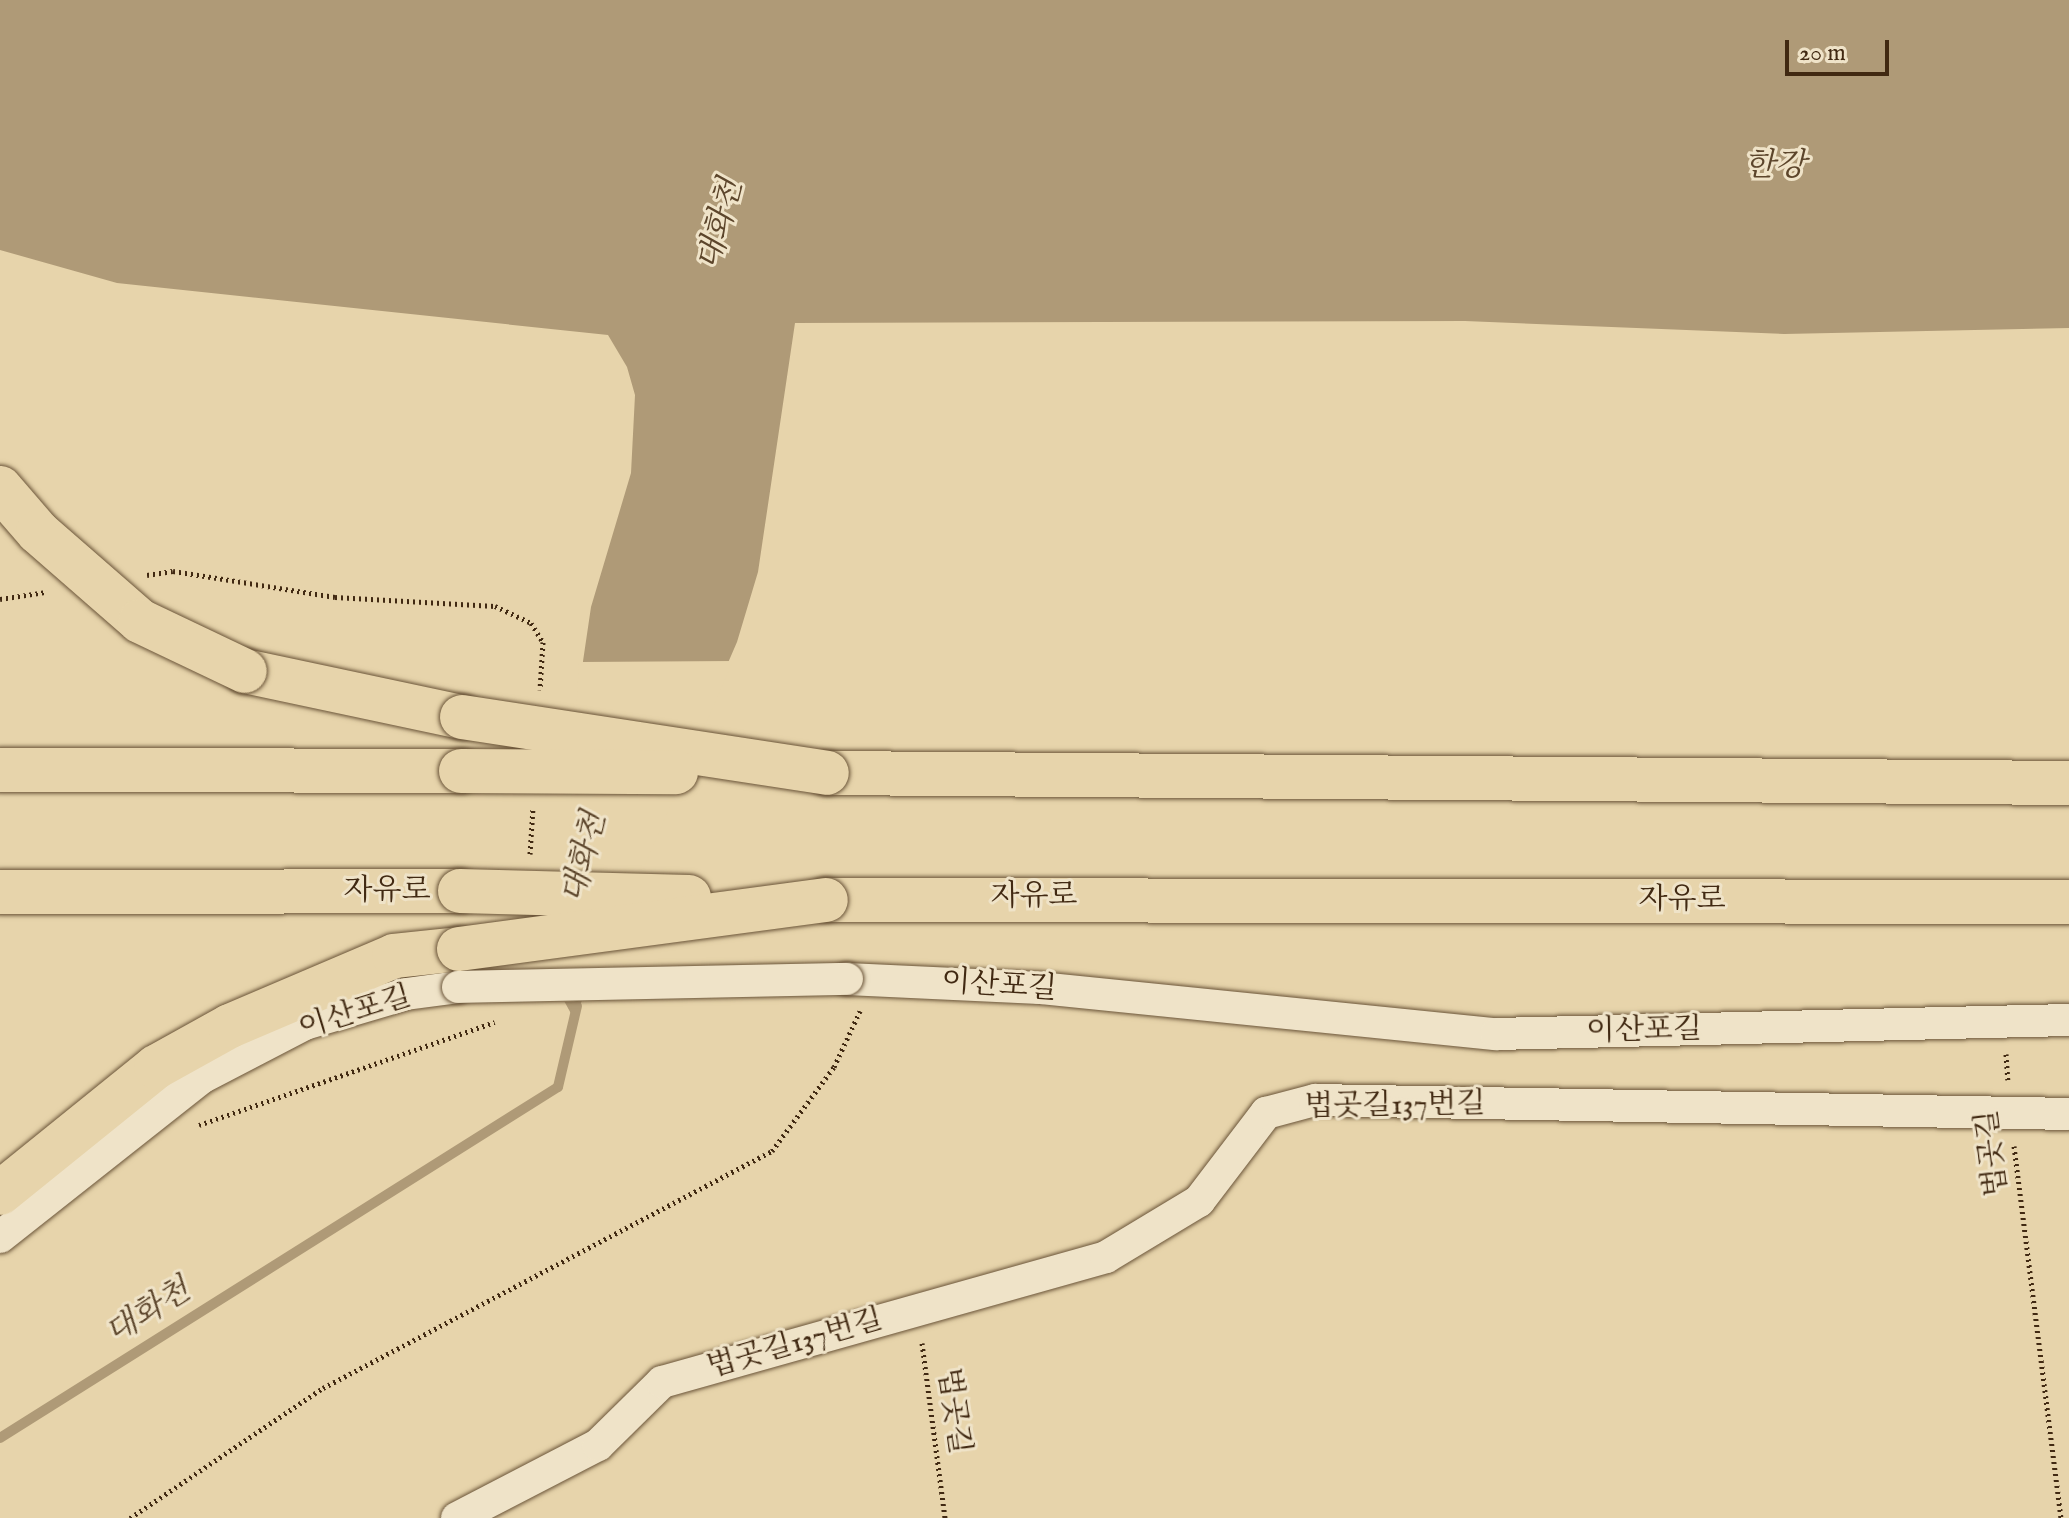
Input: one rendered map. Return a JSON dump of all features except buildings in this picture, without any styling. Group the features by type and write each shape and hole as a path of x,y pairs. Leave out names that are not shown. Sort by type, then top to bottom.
{"highway":[{"path":"0,488 38,532 140,621 245,671 462,717 827,773"},
{"path":"0,748 98,771"},
{"path":"0,770 2069,783"},
{"name":"자유로","path":"0,892 460,891 826,900 2069,902"},
{"path":"0,1193 156,1067 230,1026 394,956 459,968 826,900"}],"street":[{"name":"이산포길","path":"0,1237 201,1078 305,1024 406,994 459,968 861,979 1040,988 1496,1034 2069,1020"},
{"name":"법곳길137번길","path":"457,1518 598,1445 662,1382 1106,1257 1199,1201 1266,1113 1315,1100 2069,1114"}],"path":[{"path":"130,1518 323,1388 772,1151 834,1067 861,979"},
{"name":"법곳길","path":"2004,1021 2010,1114 2061,1518"},
{"name":"법곳길","path":"918,1310 945,1518"}],"water":[{"name":"한강","path":"0,0 2069,0 2069,328 1784,334 1465,321 795,323 758,572 737,642 574,1019 563,999 582,668 591,607 631,473 635,395 627,367 608,335 117,283 0,250"}],"pier":[{"path":"733,661 586,1001 560,1002 579,662"}],"waterway":[{"name":"대화천","path":"0,1438 558,1087 577,1006"}]}
